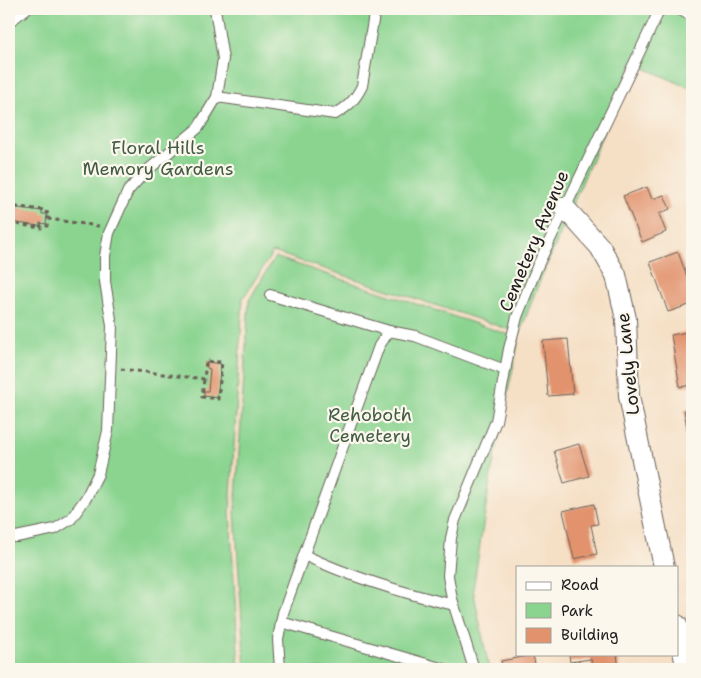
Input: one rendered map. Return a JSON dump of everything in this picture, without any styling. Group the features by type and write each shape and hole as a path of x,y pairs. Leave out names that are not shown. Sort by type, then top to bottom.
{"street":[{"name":"Lovely Lane","path":"564,207 600,247 616,275 626,319 629,396 664,566"},
{"path":"678,629 687,669"}],"lane":[{"path":"9,22 26,9"},
{"path":"9,536 16,537 55,529 71,519 86,498 98,474 108,431 112,326 105,281 104,256 111,228 128,192 143,174 198,128 217,97 223,59 215,9"},
{"path":"217,97 335,114 347,108 356,98 362,86 375,9"},
{"name":"Cemetery Avenue","path":"474,669 454,605 448,576 455,520 496,420 517,317 537,267 660,9"},
{"path":"678,9 692,16"},
{"path":"270,295 388,331 414,336 505,370"},
{"path":"280,669 278,639 281,622 379,346 388,331"},
{"path":"304,555 328,566 391,588 454,605"},
{"path":"281,622 444,669"}],"path":[{"path":"9,208 9,206 44,210 44,212 49,213 47,226 42,225 41,228 9,224"},
{"path":"48,219 111,228"},
{"path":"206,361 222,362 218,398 202,397 204,379 206,361"},
{"path":"110,368 204,379"}],"green space":[{"name":"Floral Hills Memory Gardens","path":"9,9 692,9 692,89 633,63 534,295 520,333 273,252 243,298 230,512 239,669 9,669"},
{"name":"Rehoboth Cemetery","path":"275,257 519,338 491,475 473,589 489,669 245,669 235,512 249,300"}],"building":[{"path":"647,187 652,199 664,195 670,209 659,214 666,232 642,242 623,196"},
{"path":"11,207 42,211 42,214 47,214 46,224 40,223 40,226 9,222 9,210"},
{"path":"678,252 692,290 692,304 668,312 650,262"},
{"path":"692,331 692,385 680,387 671,335"},
{"path":"568,339 573,394 548,396 543,341"},
{"path":"207,362 221,364 217,398 204,396 204,391 208,391 210,369 207,368"},
{"path":"692,409 692,454 691,454 684,410"},
{"path":"579,444 589,476 564,483 554,451"},
{"path":"594,504 598,524 591,525 597,554 574,559 563,511"},
{"path":"533,656 536,669 503,669 501,661"},
{"path":"569,656 617,656 619,669 592,669 591,659 570,662"}]}
